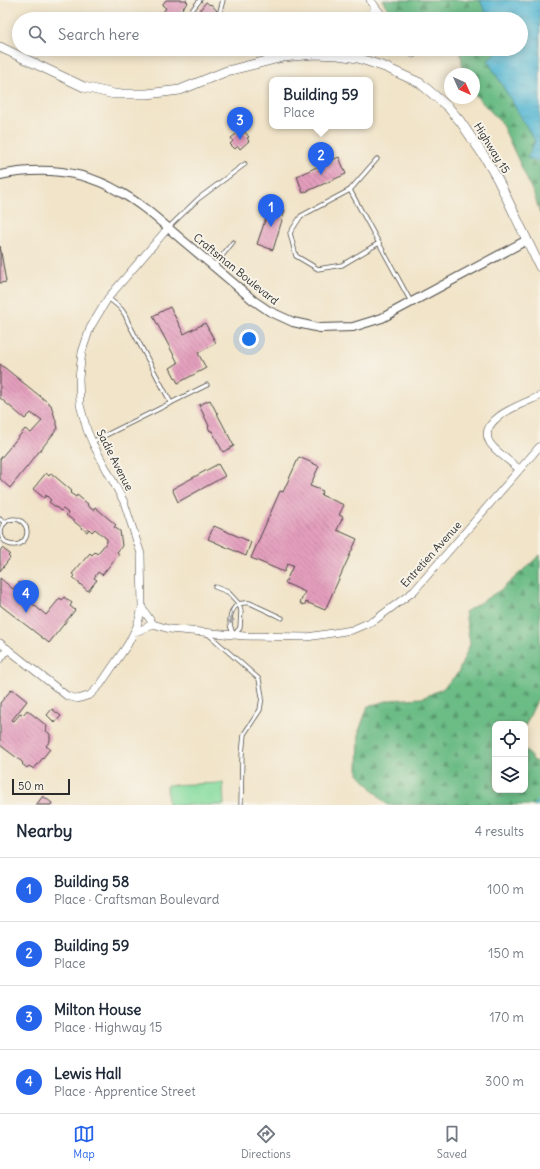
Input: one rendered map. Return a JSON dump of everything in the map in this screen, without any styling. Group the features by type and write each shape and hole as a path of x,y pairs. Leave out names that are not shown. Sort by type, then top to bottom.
{"main road":[{"name":"Highway 15","path":"0,47 12,53"},
{"name":"Highway 15","path":"19,56 84,87 114,94 147,94 180,90 226,71 283,57 294,56"},
{"name":"Highway 15","path":"363,56 420,83 448,107 460,121 494,173 540,267"}],"street":[{"path":"372,3 379,12"},
{"name":"Craftsman Boulevard","path":"0,175 20,171 48,170 76,174 118,190 168,228 253,300 269,311 293,322 320,328 353,327 382,318 527,240"},
{"name":"Sadie Avenue","path":"142,608 141,554 124,502 92,442 80,405 79,378 82,352 90,328 108,298 168,228"},
{"path":"520,469 490,443 487,434 490,424 500,415 540,396"},
{"name":"Entretien Avenue","path":"153,624 169,629 234,635 307,637 352,630 375,620 414,591 540,446"},
{"path":"134,633 153,624 142,608"},
{"path":"0,643 67,696 78,700 90,695 100,685 134,633 142,608"},
{"path":"0,660 8,649"}],"lane":[{"path":"191,12 200,0"},
{"path":"220,12 223,0"},
{"path":"377,160 350,190 301,216 290,233 296,256 318,269 342,266 379,243"},
{"path":"168,228 198,199 246,164"},
{"path":"350,190 412,303"},
{"path":"214,266 233,242"},
{"path":"108,298 122,308 171,403"},
{"path":"92,442 207,385"},
{"path":"0,519 5,523"},
{"path":"16,519 25,524 27,535 25,540 16,545 11,545 6,542 1,533 5,523 16,519"},
{"path":"216,587 228,592 239,604 242,611 240,616 240,628 234,635 230,628 230,616 233,608 239,604 245,602 250,603 282,618"},
{"path":"206,632 259,679 262,697 260,710 244,734 241,805"}],"green space":[{"path":"382,0 490,0 496,12 390,12"},
{"path":"461,56 514,56 540,122 540,214 535,197 501,122 480,100 480,68 463,68"},
{"path":"540,555 540,694 527,721 492,721 492,793 528,793 528,753 533,760 540,763 540,805 387,805 358,773 359,731 368,706 391,700 422,698 442,689 458,673 470,644 465,612 502,589"},
{"path":"223,783 224,805 168,805 167,785"}],"water":[{"path":"480,0 540,0 540,162 527,158 535,141 488,61 493,56 528,56 528,12 485,12"}],"building":[{"path":"166,0 187,0 186,1 188,2 180,12 163,12 166,8 162,5"},
{"path":"206,2 210,5 211,4 217,11 216,12 198,12"},
{"path":"240,131 243,134 245,132 249,137 247,138 249,141 240,149 238,146 235,149 230,144 233,141 231,138"},
{"path":"339,157 346,174 303,193 297,176"},
{"path":"270,206 285,210 273,250 257,244"},
{"path":"0,246 6,282 0,283"},
{"path":"170,307 184,334 205,323 216,343 198,353 206,368 178,383 170,368 178,363 153,316"},
{"path":"0,364 51,405 58,428 10,488 0,479 0,459 25,429 31,433 42,421 31,413 25,419 0,398"},
{"path":"210,400 234,446 223,452 212,431 210,431 199,405"},
{"path":"299,457 319,466 310,486 323,491 321,495 344,505 339,515 343,517 337,530 357,539 325,610 306,602 304,605 300,603 305,592 285,583 293,566 287,564 284,572 251,558 280,491 283,492"},
{"path":"218,464 225,476 178,502 172,489"},
{"path":"46,473 49,476 51,473 72,491 70,493 76,497 77,495 93,510 95,507 116,525 114,527 120,531 122,546 117,552 119,554 102,575 98,572 94,578 97,580 88,591 73,578 75,576 72,574 90,553 92,555 95,552 97,554 107,542 107,539 95,529 92,532 89,529 87,532 66,515 68,513 63,509 61,511 49,502 51,500 46,495 44,498 33,489"},
{"path":"214,526 251,542 246,556 208,539"},
{"path":"2,548 10,554 8,556 10,558 0,571 0,551"},
{"path":"0,578 13,589 19,582 34,595 29,601 46,615 60,598 62,600 64,597 72,603 70,606 75,610 49,643 0,605"},
{"path":"12,689 27,701 12,720 14,721 21,713 23,715 27,710 47,726 46,731 50,734 50,741 46,746 50,749 34,769 29,766 27,768 21,761 0,745 0,703"},
{"path":"52,709 61,716 55,723 47,715"},
{"path":"43,796 52,803 51,805 36,805"}],"waterway":[{"path":"535,805 540,800"}],"place":[{"name":"Milton House","path":"240,140"},
{"name":"Building 59","path":"321,175"},
{"name":"Building 58","path":"271,227"},
{"name":"Lewis Hall","path":"26,613"}]}
